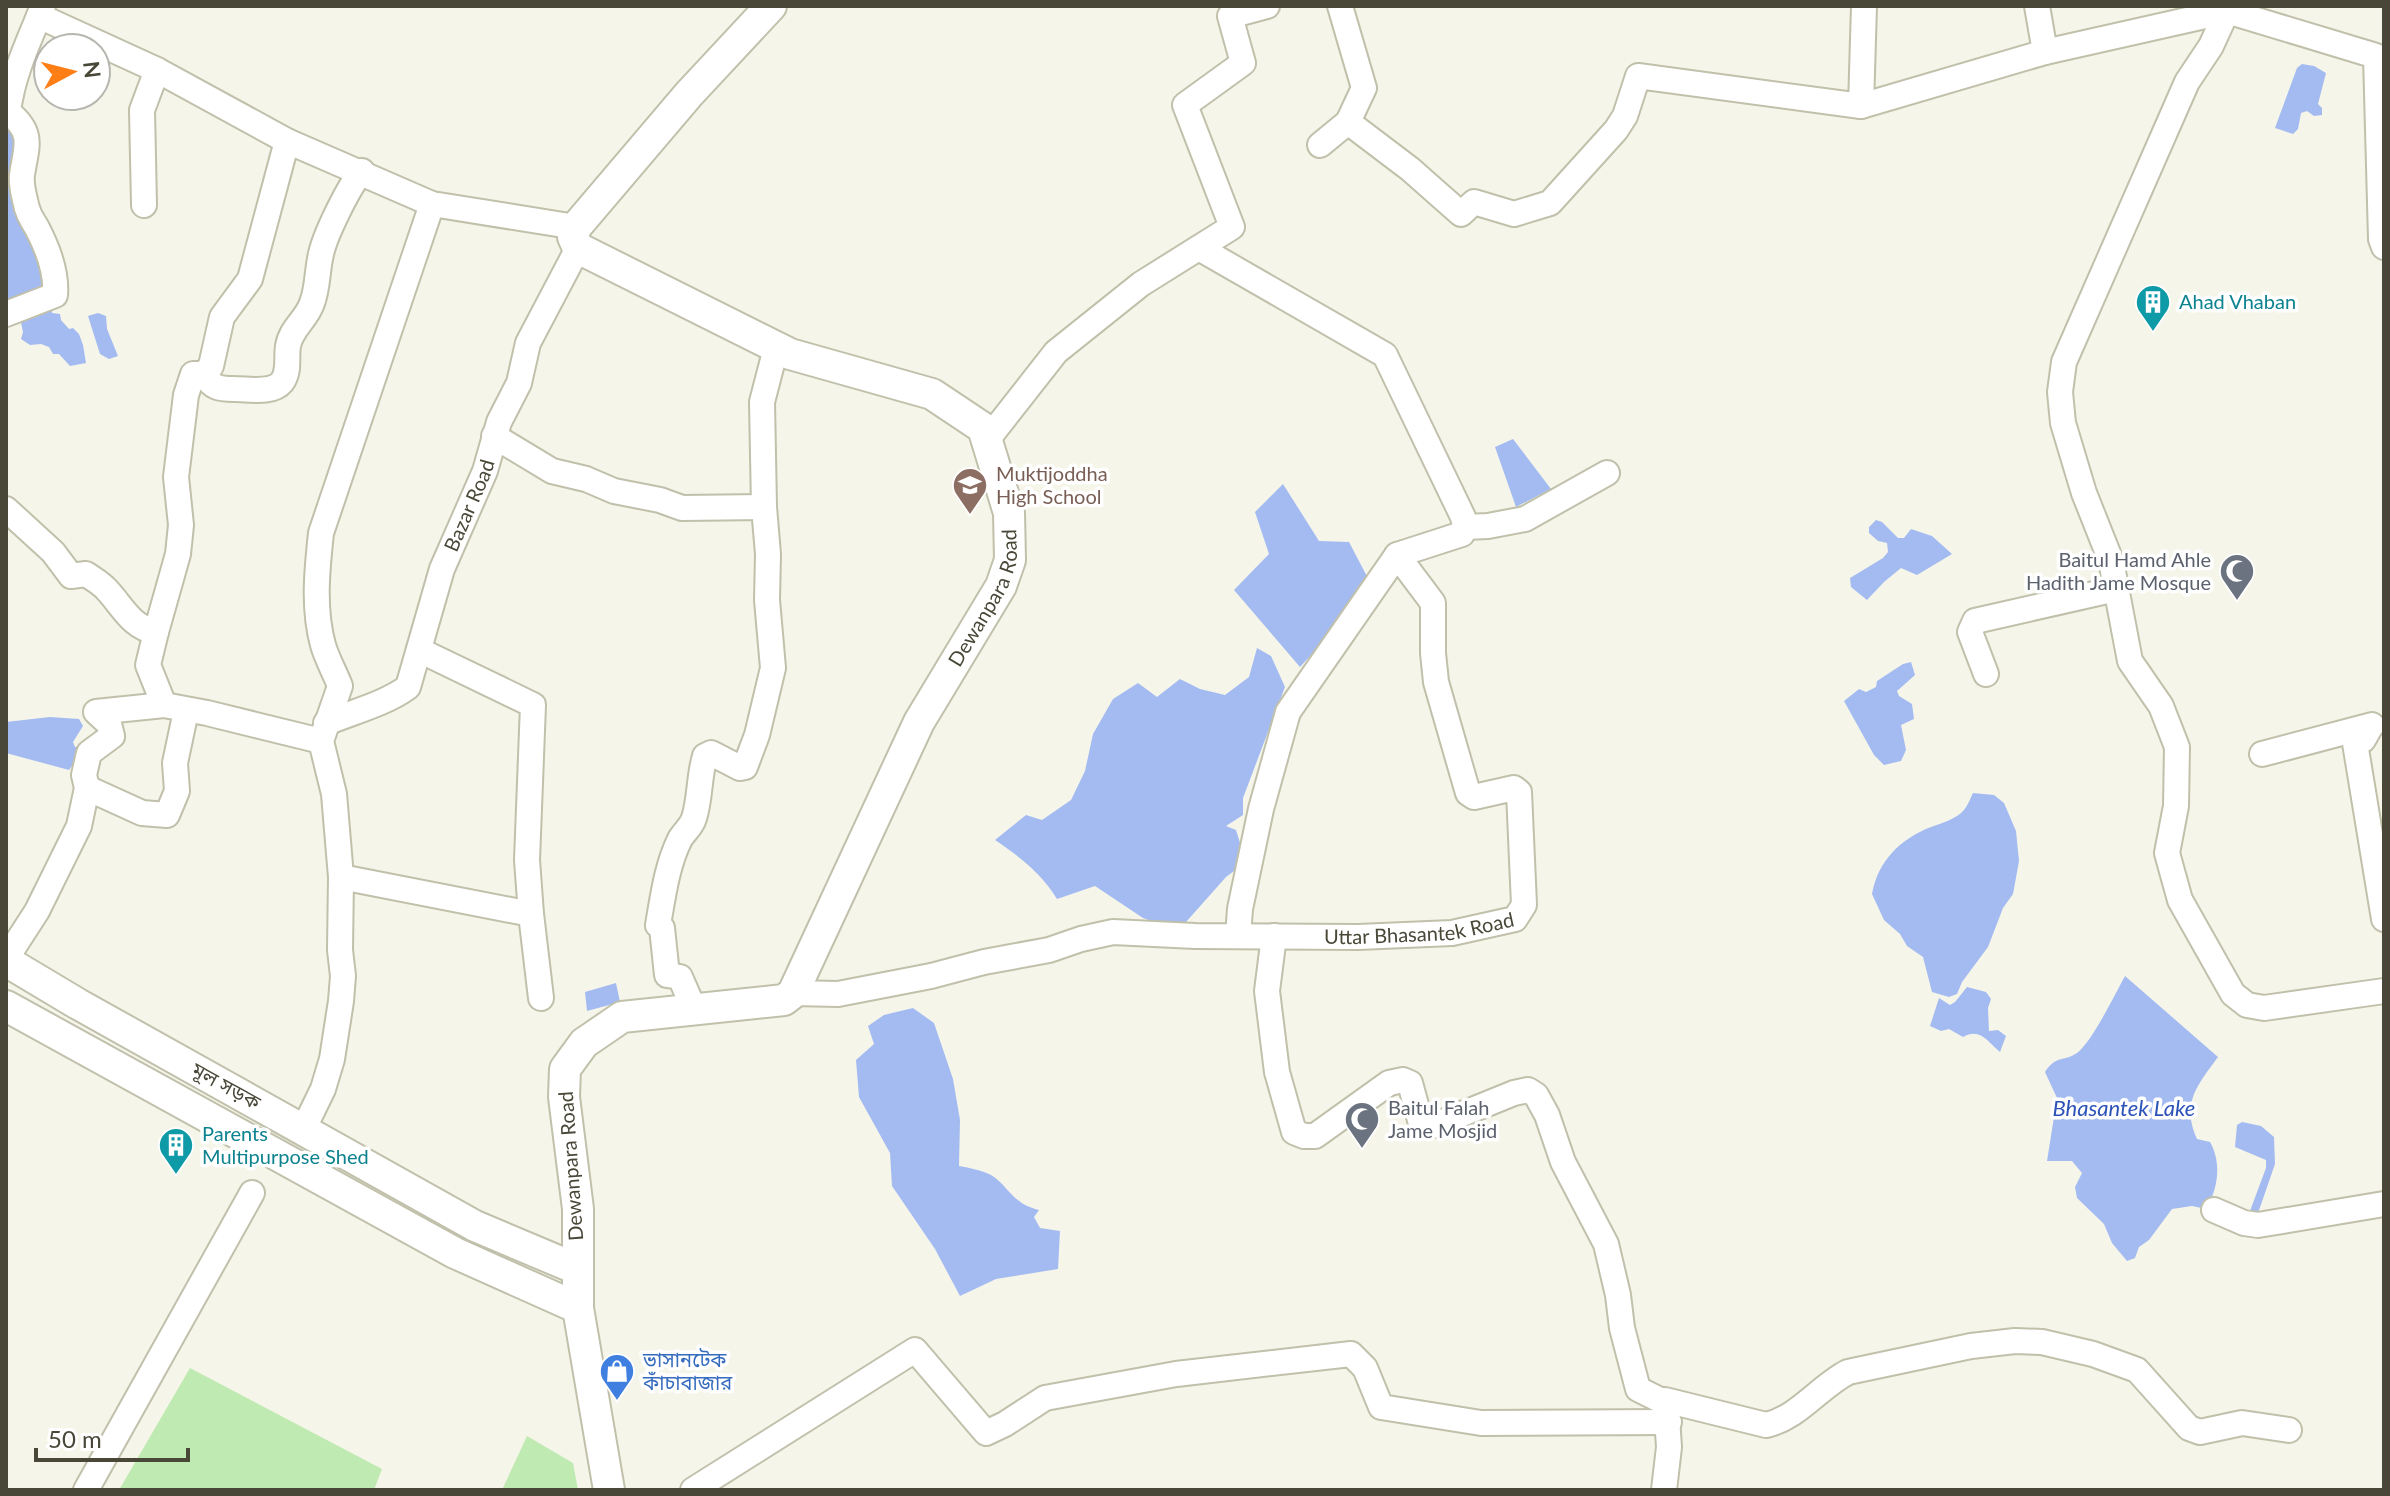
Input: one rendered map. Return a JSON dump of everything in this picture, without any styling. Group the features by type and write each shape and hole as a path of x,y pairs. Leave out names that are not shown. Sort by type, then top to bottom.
{"street":[{"path":"6,314 55,295 56,282 49,256 26,208 21,177 28,148 27,137 22,125 8,112 18,66 41,11 287,141 432,204 577,237 689,94 771,6"},
{"path":"987,440 1056,352 1141,284 1232,227 1185,105 1243,63 1230,16 1267,6"},
{"path":"1320,145 1348,122 1364,88 1340,6"},
{"path":"1861,106 1864,6"},
{"path":"2037,6 2045,52"},
{"path":"1348,122 1410,169 1461,214 1474,202 1514,214 1550,203 1607,141 1625,116 1638,76 1861,106 2045,52 2227,11 2376,56 2381,239 2384,247"},
{"path":"2227,11 2211,46 2187,82 2064,362 2060,392 2063,423 2084,493 2111,561 2130,661 2161,706 2177,747 2176,806 2167,853 2180,900 2233,994 2247,1005 2264,1008 2384,991"},
{"path":"144,205 142,110 157,70"},
{"path":"87,788 142,813 167,815 177,791 175,708 148,665 178,554 181,525 176,477 186,395 193,374 204,374 211,366 222,317 250,279 287,141"},
{"path":"204,374 209,384 220,389 272,389 282,381 288,368 288,345 296,326 309,312 314,300 322,251 352,182 362,171"},
{"path":"304,1128 323,1089 337,1034 343,976 340,950 341,877 334,794 324,732 340,686 324,650 320,632 316,576 321,533 432,204"},
{"name":"Dewanpara Road","path":"577,237 776,348 932,394 983,428 1009,513 1010,560 1001,586 919,722 793,993 784,1000 622,1017 584,1043 565,1069 564,1097 578,1209 578,1308 609,1490"},
{"name":"Bazar Road","path":"324,732 362,707 394,698 408,687 442,569 485,471 494,436 519,383 528,343 577,237"},
{"path":"1199,248 1385,355 1463,517 1465,527 1462,534 1397,555 1288,712 1261,809 1240,909 1238,936"},
{"path":"694,1009 680,977 667,975 662,928 658,925 671,865 681,838 694,819 699,775 705,756 711,753 740,768 745,767 765,706 773,668 767,600 762,402 776,348"},
{"path":"494,436 552,471 586,479 614,491 682,508 764,507"},
{"path":"1465,527 1525,519 1607,473"},
{"path":"6,509 53,552 71,576 86,574 106,588 121,609 142,629 156,632"},
{"name":"Uttar Bhasantek Road","path":"793,993 838,994 1049,950 1113,932 1358,937 1452,933 1515,919 1524,905 1519,792 1514,788 1474,797 1468,793 1436,682 1433,603 1397,555"},
{"path":"1986,674 1970,632 1975,621 2116,589"},
{"path":"419,650 533,705 527,860 541,998"},
{"path":"6,960 24,933 79,826 87,788 84,775 89,753 112,736 109,724 96,712 175,708 324,732"},
{"path":"2262,754 2377,723"},
{"path":"2377,723 2363,740 2355,743 2384,919"},
{"path":"341,877 531,914"},
{"path":"1274,936 1267,991 1279,1082 1294,1132 1315,1136 1389,1083 1403,1080 1410,1083 1420,1120 1435,1125 1514,1093 1528,1090 1536,1095 1547,1115 1563,1162 1606,1244 1622,1328 1638,1389 1667,1411"},
{"name":"মূল সড়ক","path":"6,960 78,1004 475,1226 577,1269"},
{"path":"62,1037 78,1004"},
{"name":"মূল সড়ক","path":"6,1006 455,1253 578,1308"},
{"path":"86,1490 252,1193"},
{"path":"2214,1210 2244,1223 2258,1225 2384,1204"},
{"path":"693,1490 915,1350 986,1433 1045,1398 1176,1374 1351,1354 1365,1368 1381,1407 1481,1423 1667,1411 1766,1425 1778,1422 1832,1380 1848,1372 1884,1367 1971,1346 2015,1341 2042,1342 2093,1354 2137,1370 2189,1428 2200,1432 2242,1423 2289,1430"},
{"path":"1664,1490 1667,1411"}],"green space":[{"path":"190,1368 382,1469 374,1490 119,1490"},
{"path":"527,1436 573,1463 578,1490 502,1490"}],"water":[{"path":"2302,64 2326,73 2318,104 2322,115 2314,116 2307,111 2301,113 2298,129 2293,134 2275,128 2297,68"},
{"path":"6,117 15,123 46,295 6,303"},
{"path":"51,305 52,313 60,314 69,329 73,328 79,334 86,363 70,366 59,354 53,354 49,347 30,345 21,339 20,318"},
{"path":"98,313 106,316 107,329 118,356 109,359 100,354 88,316"},
{"path":"1513,439 1551,489 1516,507 1495,447"},
{"path":"1283,484 1319,541 1349,542 1371,584 1348,615 1300,667 1234,590 1269,554 1255,512"},
{"path":"1876,520 1898,538 1904,538 1911,529 1932,536 1952,554 1917,575 1901,568 1867,600 1851,587 1850,578 1888,552 1887,543 1878,541 1869,533 1869,527"},
{"path":"1257,648 1271,656 1285,687 1243,798 1243,815 1226,826 1236,830 1246,862 1226,877 1178,931 1143,918 1095,886 1057,899 1029,866 995,840 1026,815 1042,820 1071,800 1085,771 1093,734 1113,699 1138,683 1157,697 1180,679 1200,689 1225,695 1249,677"},
{"path":"1911,662 1915,675 1897,691 1899,696 1912,704 1914,719 1901,725 1906,750 1901,761 1884,765 1874,755 1844,701 1859,689 1866,692 1876,687 1877,681"},
{"path":"50,717 79,719 83,726 73,742 78,747 78,758 69,770 6,753 6,722"},
{"path":"1973,793 1994,795 2004,803 2016,831 2019,861 2013,894 2003,908 1988,947 1962,982 1957,994 1949,997 1932,992 1923,957 1907,946 1900,934 1884,920 1872,894 1879,871 1900,845 1961,813"},
{"name":"Bhasantek Lake","path":"2125,976 2218,1057 2198,1086 2191,1105 2192,1126 2197,1139 2210,1142 2216,1159 2216,1185 2210,1201 2206,1209 2192,1206 2172,1209 2149,1240 2139,1247 2135,1258 2127,1261 2112,1243 2104,1224 2077,1198 2075,1187 2082,1173 2072,1161 2047,1161 2057,1098 2045,1072 2053,1063 2072,1056 2083,1047"},
{"path":"616,983 620,1002 587,1011 585,992"},
{"path":"1967,987 1986,992 1991,999 1988,1008 1989,1031 1998,1030 2006,1036 2000,1052 1979,1035 1963,1037 1949,1029 1941,1031 1930,1026 1939,998 1950,1005"},
{"path":"913,1008 934,1023 953,1079 960,1120 959,1166 991,1175 1023,1204 1039,1210 1034,1217 1040,1228 1060,1231 1058,1269 996,1279 960,1296 935,1249 892,1186 890,1153 859,1097 856,1060 874,1044 868,1026 884,1015"},
{"path":"2242,1122 2261,1126 2274,1137 2275,1164 2256,1219 2247,1219 2266,1168 2266,1160 2235,1147 2237,1125"}],"place":[{"name":"Ahad Vhaban","path":"2153,333"},
{"name":"Muktijoddha High School","path":"970,516"},
{"name":"Baitul Hamd Ahle Hadith Jame Mosque","path":"2237,602"},
{"name":"Baitul Falah Jame Mosjid","path":"1362,1150"},
{"name":"Parents Multipurpose Shed","path":"176,1176"},
{"name":"ভাসানটেক কাঁচাবাজার","path":"617,1402"}]}
